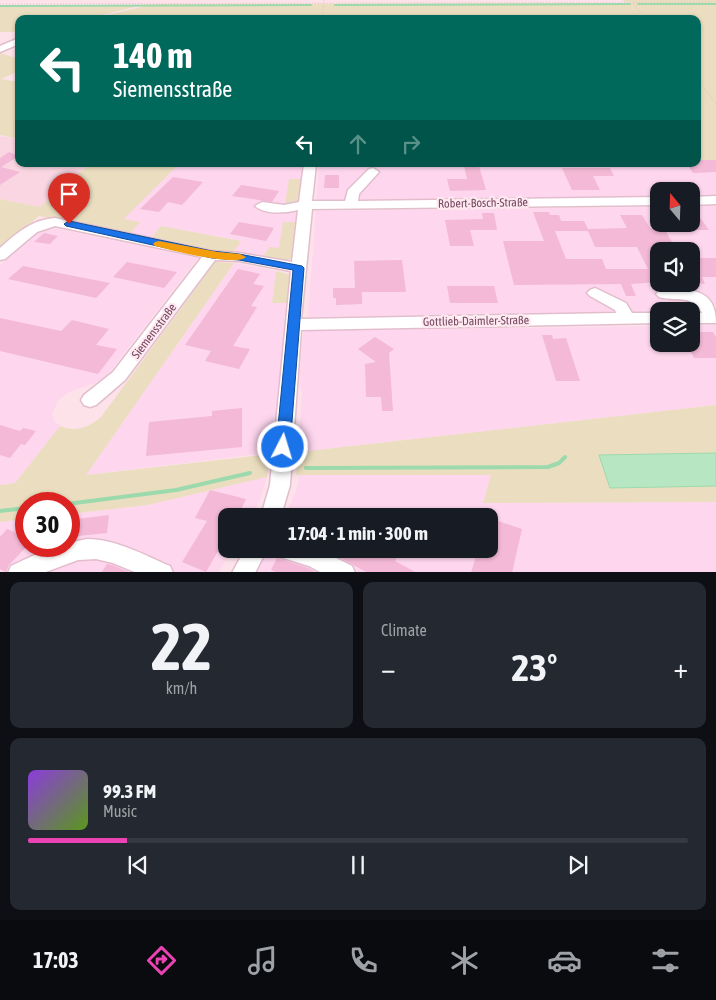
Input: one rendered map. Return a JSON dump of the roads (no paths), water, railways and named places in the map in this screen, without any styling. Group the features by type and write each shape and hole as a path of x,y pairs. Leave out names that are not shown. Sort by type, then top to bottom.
{"street":[{"path":"0,49 15,43"},
{"path":"273,508 280,485 298,268 310,167"},
{"path":"350,205 353,193 373,172"},
{"path":"700,201 716,200"},
{"name":"Robert-Bosch-Straße","path":"262,206 284,209 306,205 650,201"},
{"path":"0,256 34,227 49,222 97,229 116,236 212,255 239,257 298,268"},
{"name":"Siemensstraße","path":"90,400 119,376 212,255"},
{"path":"595,293 621,307 626,318"},
{"path":"664,294 695,295 704,301 714,318"},
{"name":"Gottlieb-Daimler-Straße","path":"294,325 650,318"},
{"path":"700,318 714,318"},
{"path":"19,572 54,557 94,549 110,552 162,572"},
{"path":"243,572 251,558"},
{"path":"314,558 344,572"}],"waterway":[{"path":"335,5 630,4"},
{"path":"638,4 716,4"},
{"path":"0,6 311,5"},
{"path":"306,468 548,467 559,463 565,457"},
{"path":"80,502 176,490 250,473"},
{"path":"0,511 15,509"}]}
